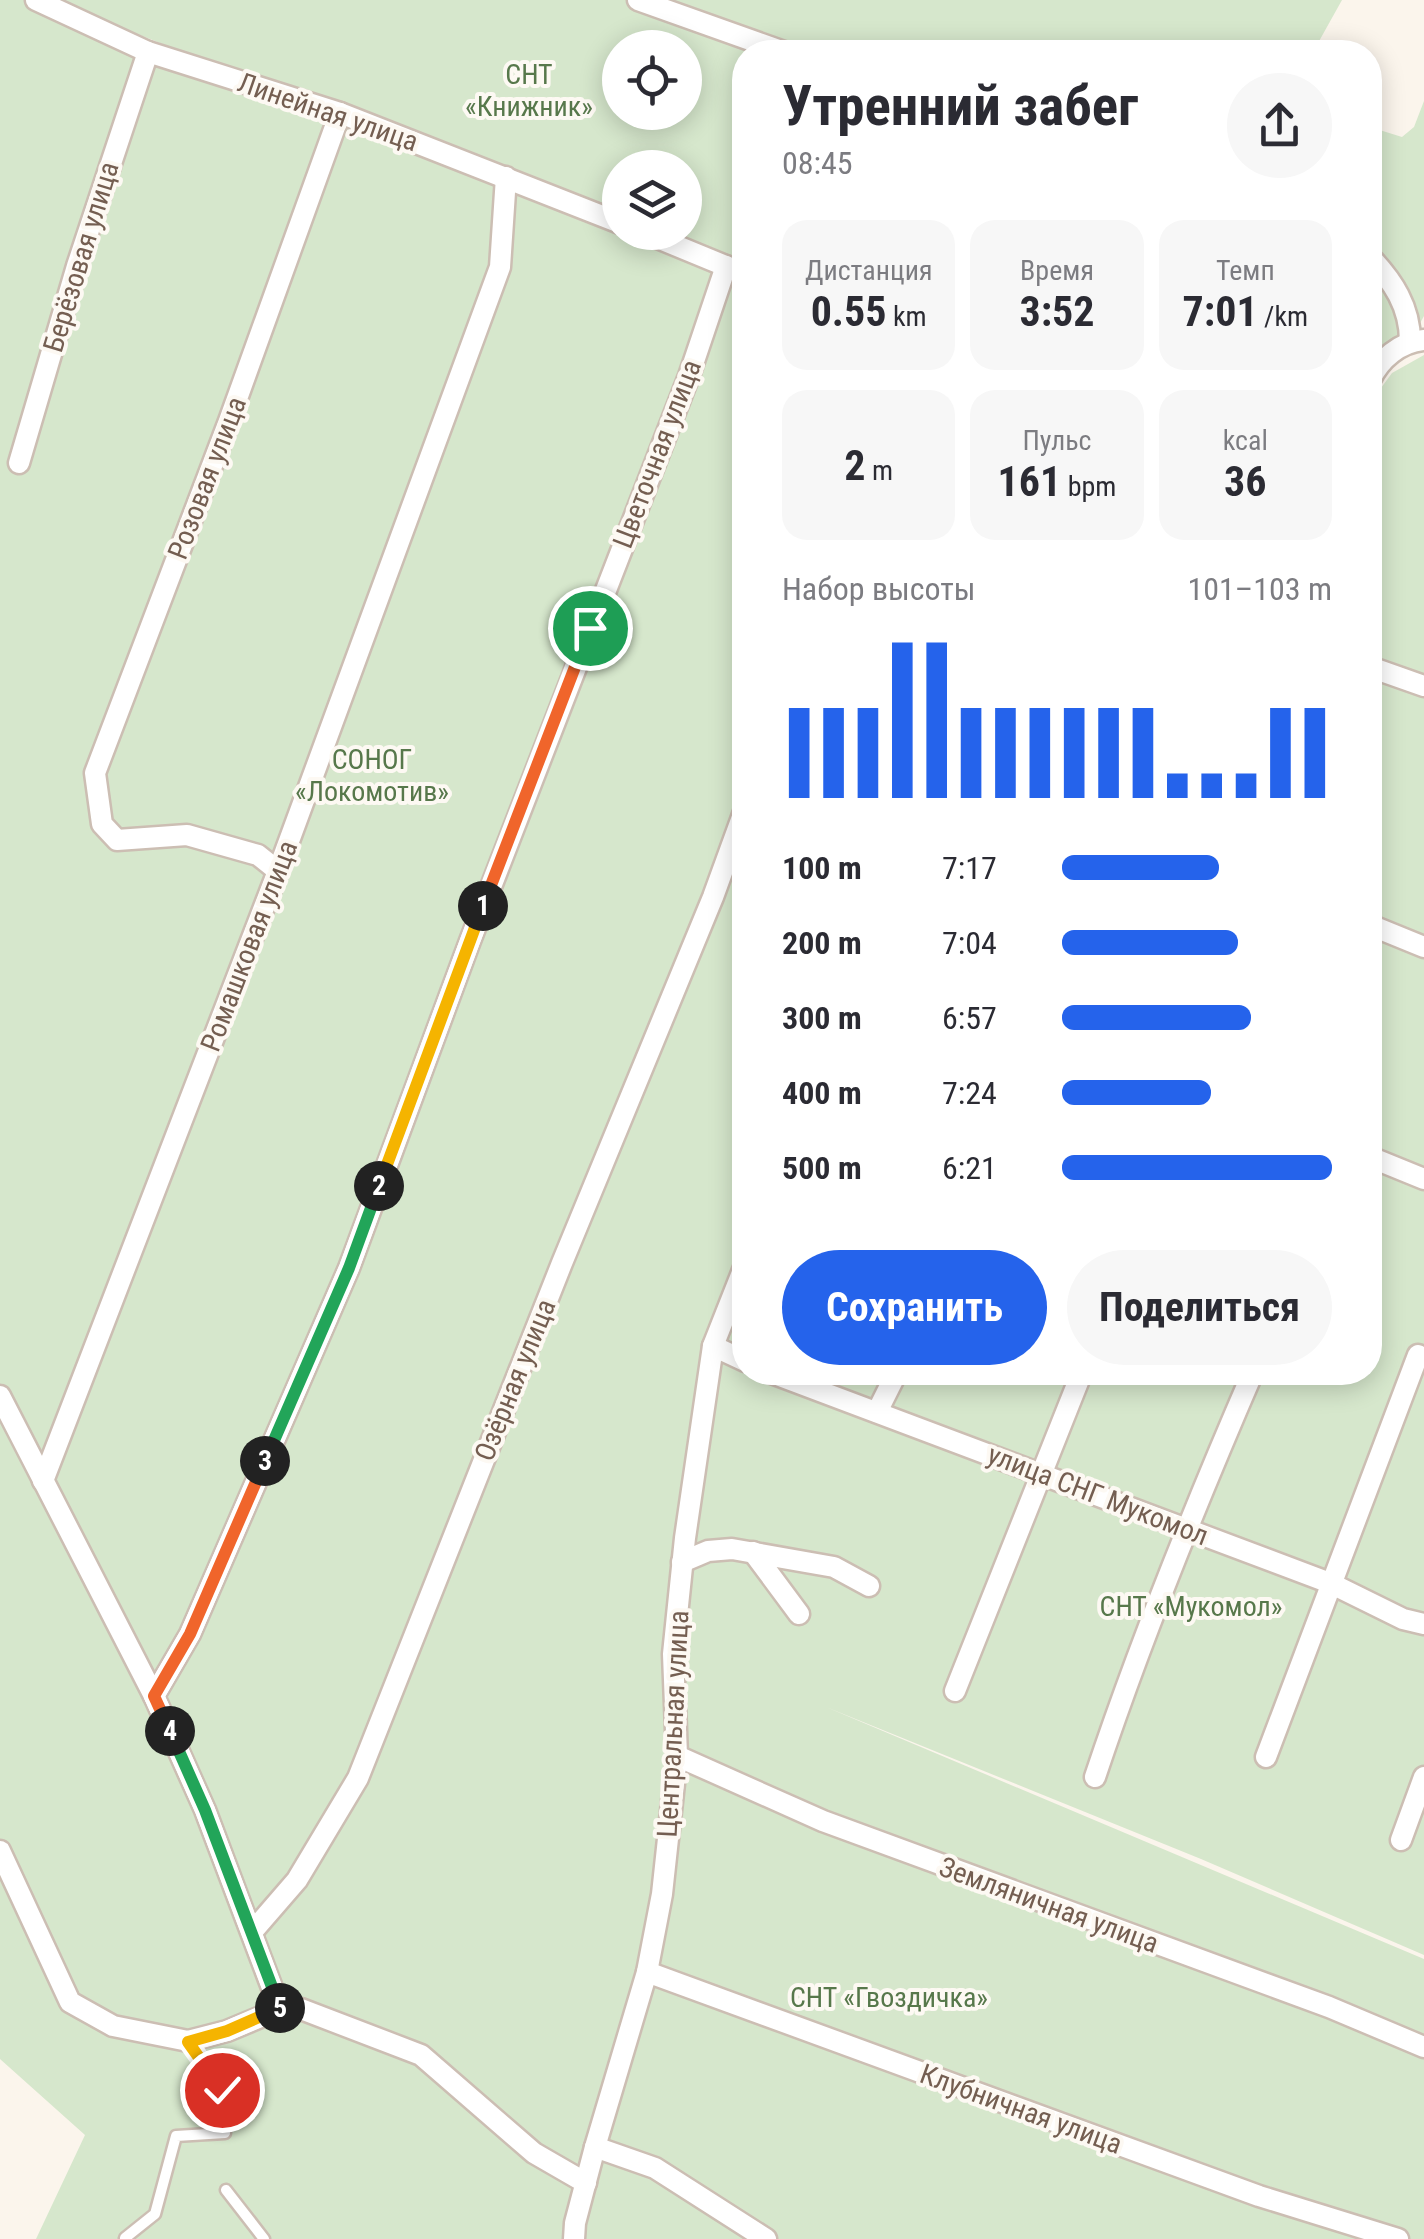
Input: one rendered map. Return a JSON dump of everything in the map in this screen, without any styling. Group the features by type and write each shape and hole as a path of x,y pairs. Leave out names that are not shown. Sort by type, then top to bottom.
{"street":[{"name":"Линейная улица","path":"36,0 148,52 340,113 602,217"},
{"path":"638,0 750,40"},
{"name":"Берёзовая улица","path":"19,463 76,266 148,52"},
{"name":"Розовая улица","path":"278,870 258,856 187,835 117,840 102,824 95,773 340,113"},
{"name":"Ромашковая улица","path":"43,1482 278,870 500,267 506,178"},
{"path":"687,250 732,269"},
{"path":"1382,270 1417,340 1382,364"},
{"name":"Цветочная улица","path":"154,1696 190,1634 349,1268 688,376 732,277"},
{"path":"1382,671 1424,686"},
{"name":"Озёрная улица","path":"252,1932 296,1880 358,1778 732,845"},
{"path":"1382,930 1424,947"},
{"path":"1382,1161 1424,1179"},
{"name":"Центральная улица","path":"574,2239 586,2183 647,1972 662,1894 677,1756 673,1654 682,1562 713,1346 732,1298"},
{"path":"713,1346 732,1355"},
{"path":"1266,1757 1418,1355"},
{"name":"улица СНГ Мукомол","path":"805,1385 1330,1583 1403,1619 1424,1624"},
{"path":"877,1412 890,1385"},
{"path":"955,1691 1077,1385"},
{"path":"1095,1777 1131,1670 1246,1385"},
{"path":"0,1396 154,1696 205,1810 280,2010"},
{"path":"682,1562 708,1551 732,1549 834,1568 869,1586"},
{"path":"752,1552 800,1614"},
{"name":"Земляничная улица","path":"677,1756 823,1822 1329,2007 1424,2046"},
{"path":"1401,1840 1424,1776"},
{"path":"0,1851 70,2002 113,2026 188,2042 280,2010 301,2008 421,2055 534,2153 586,2183"},
{"name":"Клубничная улица","path":"647,1972 1259,2196 1398,2239"},
{"path":"596,2147 655,2168 766,2239"}],"lane":[{"path":"125,2238 155,2214 176,2136 226,2133 222,2090 188,2042"},
{"path":"226,2190 264,2239"}],"green space":[{"name":"СОНОГ «Локомотив»","path":"0,0 41,0 602,223 602,250 670,250 732,275 732,1385 1382,1385 1382,387 1392,373 1424,355 1424,1955 1201,1859 826,1707 1424,1959 1424,2239 36,2239 85,2135 0,2059"},
{"name":"СНТ «Книжник»","path":"51,0 1342,0 1320,40 732,40 732,270 683,250 702,250 702,150 602,150 602,217"},
{"path":"1424,101 1424,316 1410,341 1382,368 1382,131 1402,137 1414,127"}],"route":[{"path":"222,2090 188,2042 280,2010 205,1810 154,1696 190,1634 349,1268 590,628"}],"park label":[{"name":"СНТ «Мукомол»","path":"1191,1606"},
{"name":"СНТ «Гвоздичка»","path":"889,1997"}]}
